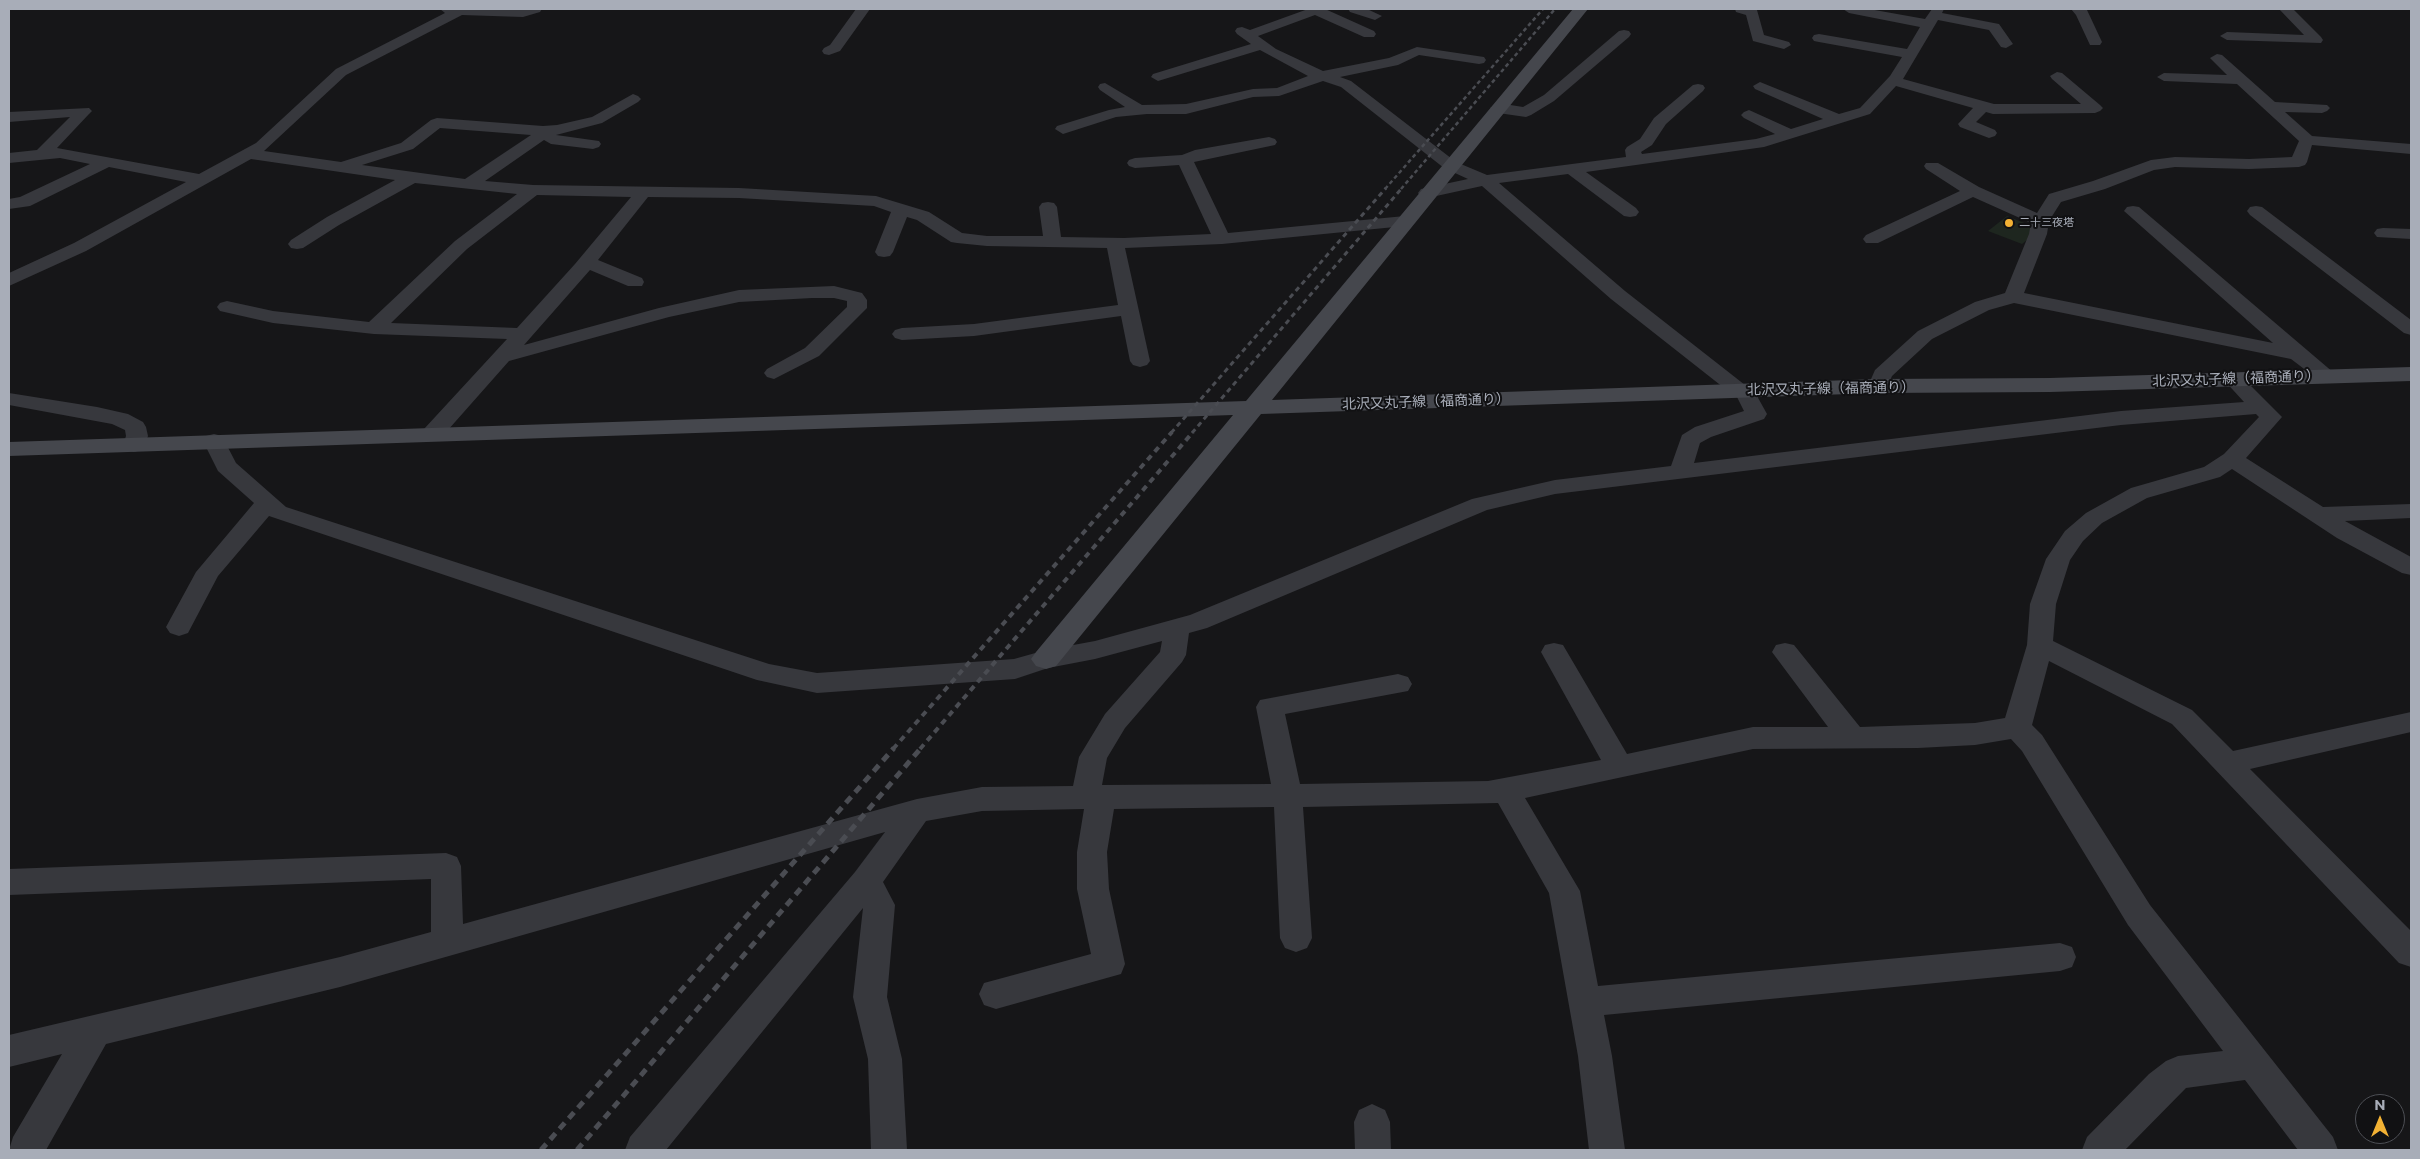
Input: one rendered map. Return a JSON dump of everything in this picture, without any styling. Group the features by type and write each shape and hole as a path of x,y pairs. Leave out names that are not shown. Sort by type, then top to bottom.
{"street":[{"path":"9,280 80,247 262,146 341,72 456,9 482,13 523,13 535,9"},
{"path":"829,51 835,48 863,9"},
{"path":"1356,9 1375,16"},
{"path":"1046,659 1450,165 1581,9"},
{"path":"1741,9 1752,13 1758,38 1784,45"},
{"path":"2077,9 2082,13 2094,42"},
{"path":"2227,36 2316,40 2286,9"},
{"path":"1370,34 1316,10 1281,25 1245,33 1308,71 1346,84 1450,165 1485,180 1618,295 1743,391 1756,414 1703,432 1690,440 1680,472"},
{"path":"1845,11 1933,16 1994,27 2006,44"},
{"path":"1427,193 1485,180 1758,144 1865,111 1893,80 1933,16"},
{"path":"1498,108 1526,112 1549,98 1624,34"},
{"path":"1818,38 1910,54"},
{"path":"1158,77 1262,45"},
{"path":"1063,129 1094,118 1139,110 1186,109 1253,94 1278,92 1322,76 1393,62 1417,52 1479,60"},
{"path":"2217,58 2307,140 2411,150"},
{"path":"1893,80 1993,109 2094,108 2057,76"},
{"path":"2164,77 2242,80"},
{"path":"1760,86 1839,120"},
{"path":"1105,87 1139,110"},
{"path":"1634,160 1634,150 1646,142 1660,121 1698,88"},
{"path":"468,184 541,134 597,120 634,99"},
{"path":"1982,107 1966,124 1988,133"},
{"path":"2271,107 2322,108"},
{"path":"9,117 84,111 42,155"},
{"path":"1749,114 1791,135"},
{"path":"342,166 407,146 437,123 541,134 593,144"},
{"path":"2013,297 2038,234 2040,220 2054,198 2099,186 2151,165 2176,162 2249,164 2299,162 2301,150 2307,140"},
{"path":"1135,163 1185,160 1195,154 1269,142"},
{"path":"9,158 60,153 203,180"},
{"path":"248,154 342,166 413,178 533,190 646,190 876,201 923,216 958,238 1115,242 1222,239 1404,221"},
{"path":"1185,160 1222,239"},
{"path":"9,215 16,203 107,162"},
{"path":"1932,166 1973,191 2040,220"},
{"path":"1570,168 1630,212"},
{"path":"297,244 333,221 413,178"},
{"path":"374,328 461,245 533,190"},
{"path":"432,434 588,262 646,190"},
{"path":"1872,239 1973,191"},
{"path":"1048,207 1053,241"},
{"path":"884,252 901,208"},
{"path":"2256,211 2411,329"},
{"path":"2134,212 2327,377"},
{"path":"2383,234 2411,234"},
{"path":"1115,242 1140,361"},
{"path":"9,260 28,271"},
{"path":"588,262 635,282"},
{"path":"501,357 666,312 739,296 834,292 855,297 857,308 812,352 774,373"},
{"path":"1878,386 1882,374 1925,335 1982,306 2013,297 2298,354"},
{"path":"227,307 273,317 374,328 522,334"},
{"path":"902,334 974,330 1129,310"},
{"name":"北沢又丸子線（福商通り）","path":"9,449 1878,386 2050,386 2411,374"},
{"path":"2016,727 2040,645 2043,604 2058,559 2074,536 2094,518 2117,504 2139,493 2212,472 2232,459 2270,417 2233,379"},
{"path":"9,399 97,413 120,419 135,427 137,436 134,444"},
{"path":"214,441 226,466 278,512 320,528 767,673 817,683 1015,669 1046,659 1095,650 1198,622 1480,504 1555,488 2121,418 2261,407"},
{"path":"2232,459 2346,533 2411,567"},
{"path":"179,627 208,572 268,503"},
{"path":"2319,515 2411,511"},
{"path":"996,994 1109,964 1093,888 1093,756 1115,721 1173,655 1177,628"},
{"path":"2040,645 2182,717 2411,953"},
{"path":"1554,652 1620,767"},
{"path":"1785,652 1850,736"},
{"path":"1296,938 1288,795 1270,707 1398,684"},
{"path":"2228,763 2411,722"},
{"path":"9,1051 340,972 917,811 982,799 1488,794 1753,738 1918,737 1975,734 2016,727"},
{"path":"2016,727 2032,743 2138,915 2320,1150"},
{"path":"1506,790 1564,891 1595,1056 1607,1150"},
{"path":"643,1150 866,881 917,811"},
{"path":"9,882 446,866 447,941"},
{"path":"866,881 879,905 870,997 885,1059 889,1150"},
{"path":"1585,1002 2060,957"},
{"path":"26,1150 94,1032"},
{"path":"2100,1150 2162,1086 2178,1073 2253,1063"}],"shaded area":[{"path":"2007,216 2032,226 2031,237 2022,244 1988,231"}],"railway":[{"path":"1385,189 1543,9"},
{"path":"1401,189 1555,9"},
{"path":"1171,433 1386,188"},
{"path":"1192,433 1402,188"},
{"path":"893,749 1172,432"},
{"path":"920,749 1193,432"},
{"path":"541,1150 894,748"},
{"path":"577,1150 921,748"}],"place":[{"name":"二十三夜塔","path":"2009,223"}]}
